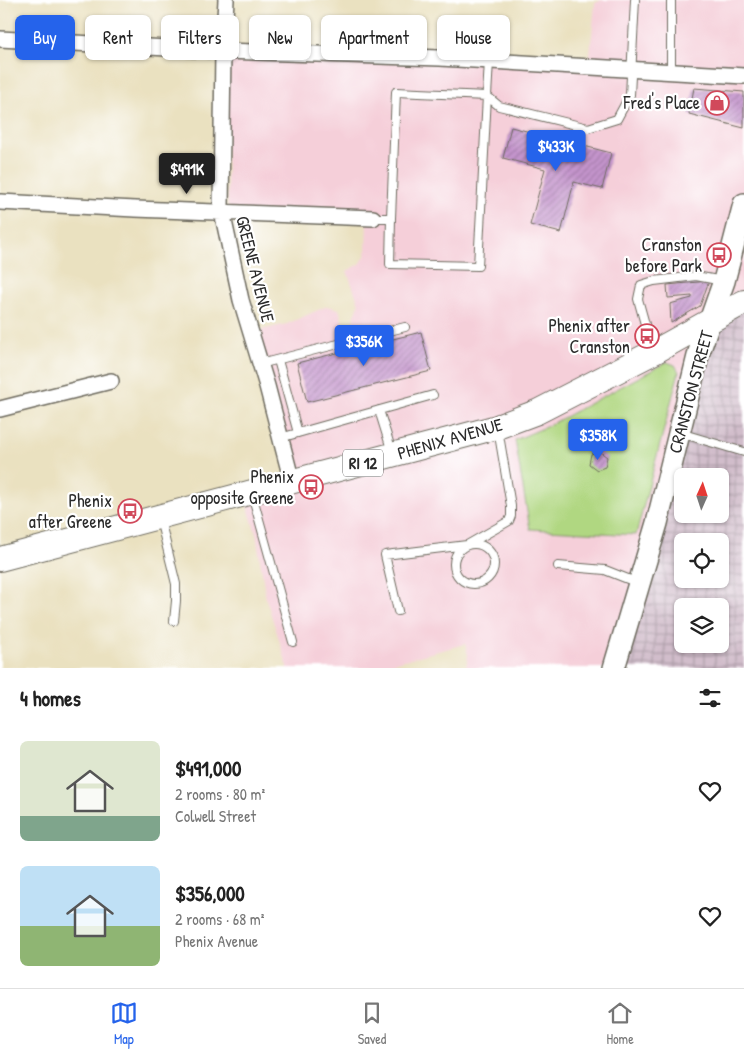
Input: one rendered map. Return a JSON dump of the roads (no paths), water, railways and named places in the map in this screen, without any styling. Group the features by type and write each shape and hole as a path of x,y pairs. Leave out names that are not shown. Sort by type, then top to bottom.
{"main road":[{"name":"CRANSTON STREET","path":"614,668 657,523 699,352 724,281 744,204"},
{"name":"RI 12","path":"709,322 744,302"},
{"name":"PHENIX AVENUE","path":"0,559 497,427 537,412 709,322"}],"street":[{"name":"GREENE AVENUE","path":"225,15 226,0"},
{"path":"0,39 161,48"},
{"path":"239,52 489,61 744,76"},
{"name":"GREENE AVENUE","path":"223,60 222,212 241,300 292,482"},
{"path":"0,202 373,218"},
{"path":"0,409 110,381"}],"lane":[{"path":"489,61 487,96 478,266 390,264 396,92 487,96 499,106 588,128 617,119 630,95 635,0"},
{"path":"671,0 671,72"},
{"path":"373,218 391,218"},
{"path":"656,351 648,335 638,299 641,284 696,276 724,281"},
{"path":"260,364 405,327"},
{"path":"278,360 298,433"},
{"path":"280,438 433,395"},
{"path":"380,410 393,455"},
{"path":"398,612 385,555 467,545 480,544 491,552 494,565 492,572 483,581 470,583 459,577 456,571 455,559 457,553 467,545 505,524 511,516 511,506 497,427"},
{"path":"680,434 744,452"},
{"path":"252,492 293,642"},
{"path":"160,517 176,584 174,621"},
{"path":"558,566 605,570 638,583"}],"place":[{"name":"Fred's Place","path":"717,103"},
{"name":"Cranston before Park","path":"719,255"},
{"name":"Phenix after Cranston","path":"647,336"},
{"name":"Phenix opposite Greene","path":"311,487"},
{"name":"Phenix after Greene","path":"130,511"}]}
